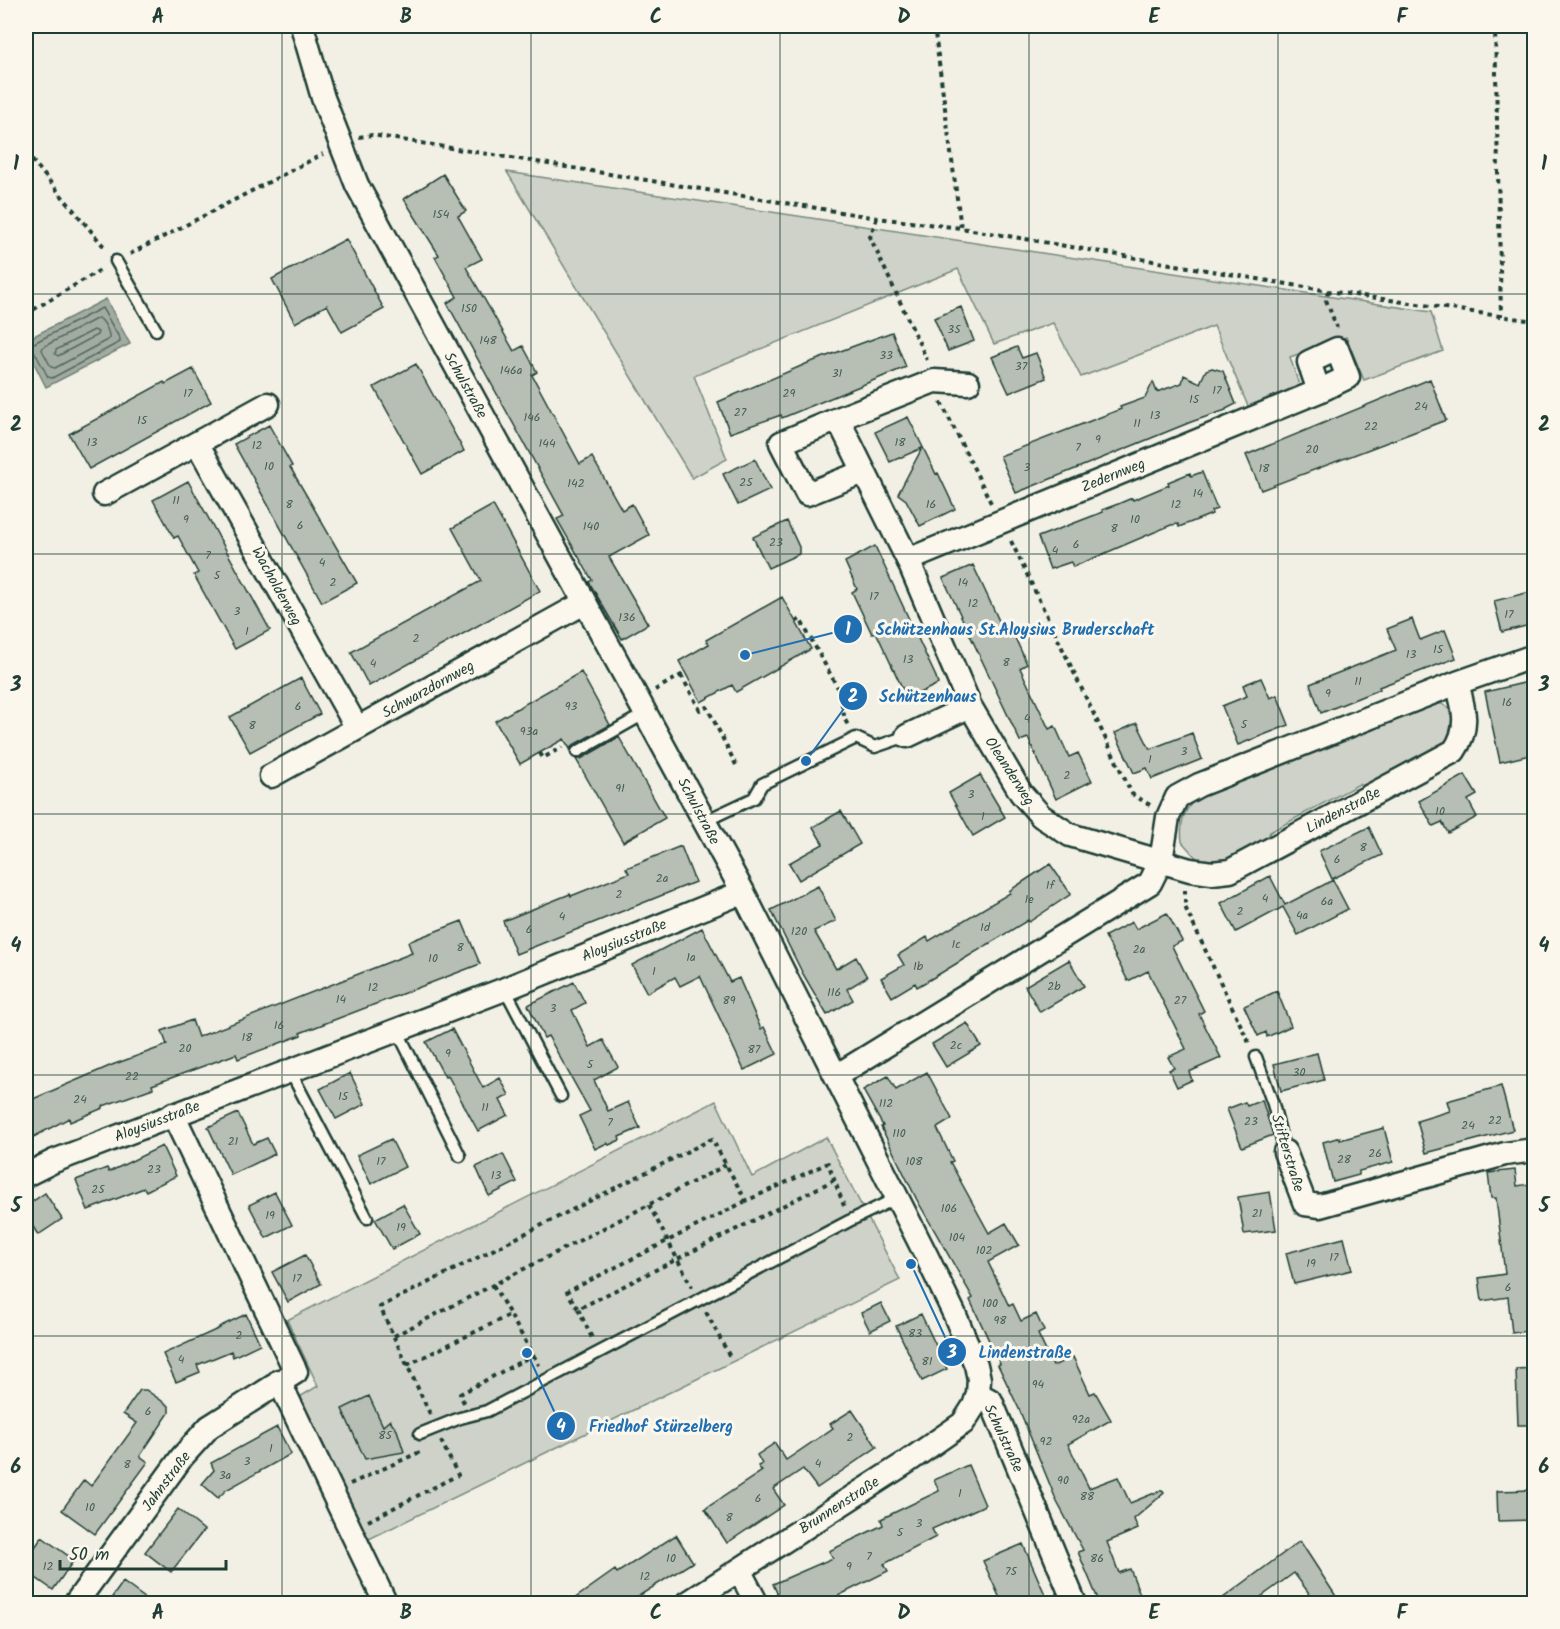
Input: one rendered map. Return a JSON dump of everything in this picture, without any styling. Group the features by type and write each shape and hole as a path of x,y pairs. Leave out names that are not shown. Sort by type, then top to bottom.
{"street":[{"name":"Schulstraße","path":"302,26 323,98 357,185 743,891 954,1313 976,1365 979,1379 978,1394 991,1401 1075,1604"},
{"name":"Zedernweg","path":"908,560 1348,377 1337,349"},
{"path":"1319,391 1309,362 1337,349"},
{"path":"863,472 807,494 781,443 934,381 968,383"},
{"path":"104,494 268,404"},
{"name":"Oleanderweg","path":"838,419 908,560 970,706 1021,793 1041,816 1070,835 1161,861"},
{"name":"Wacholderweg","path":"197,443 357,728"},
{"name":"Schwarzdornweg","path":"271,776 584,603"},
{"path":"836,1076 1150,883 1161,861 1168,817 1177,797 1199,785 1457,682 1534,656"},
{"name":"Lindenstraße","path":"1161,861 1212,873 1230,871 1454,751 1464,731 1463,705 1457,682"},
{"path":"907,736 970,706"},
{"name":"Aloysiusstraße","path":"26,1176 54,1161 505,988 743,891"},
{"name":"Jahnstraße","path":"75,1604 182,1457 209,1427 296,1372 173,1114"},
{"name":"Stifterstraße","path":"1285,1152 1305,1204 1320,1206 1505,1154 1534,1150"},
{"path":"279,1381 386,1604"},
{"name":"Brunnenstraße","path":"686,1604 907,1462 963,1423 974,1407 978,1394"},
{"path":"739,1570 757,1604"}],"lane":[{"path":"116,261 156,330"},
{"path":"577,752 642,706"},
{"path":"705,821 754,798 762,784 856,738 875,747 907,736"},
{"path":"505,988 561,1096"},
{"path":"397,1030 460,1156"},
{"name":"Stifterstraße","path":"1256,1057 1273,1104 1285,1152"},
{"path":"290,1071 367,1218"},
{"path":"420,1434 487,1411 897,1198"}],"path":[{"path":"934,26 961,228"},
{"path":"1495,26 1501,316"},
{"path":"26,314 116,261 351,138 372,135 877,218 961,228 1328,291 1534,321"},
{"path":"26,153 98,237"},
{"path":"1328,291 1326,300 1341,338 1337,349"},
{"path":"796,621 800,619 839,690 845,720 856,738"},
{"path":"642,706 683,674 700,710 707,707 736,765"},
{"path":"1185,868 1185,907 1256,1057"},
{"path":"351,1530 458,1475 380,1307 712,1139 746,1200"},
{"path":"599,1352 567,1292 746,1200 828,1163 849,1221"},
{"path":"394,1336 726,1165"},
{"path":"578,1309 834,1180"},
{"path":"649,1205 730,1357"},
{"path":"493,1285 547,1379"},
{"path":"407,1365 510,1315"},
{"path":"471,1415 460,1394 533,1355"},
{"path":"434,1446 442,1442"},
{"path":"333,1492 425,1449"}],"shaded area":[{"path":"507,172 1431,312 1443,351 1364,380 1346,337 1290,357 1301,391 1250,411 1214,326 1081,377 1053,323 994,344 958,269 694,376 727,459 692,478"},
{"path":"1433,704 1442,704 1451,710 1456,721 1449,745 1370,789 1359,784 1270,832 1264,846 1233,862 1200,862 1182,842 1183,819 1187,809 1195,800"},
{"path":"716,1101 752,1177 826,1137 900,1280 367,1540 298,1398 318,1386 287,1320"}],"water":[{"path":"106,299 130,344 46,387 26,347 26,340"}],"building":[{"path":"443,174 466,211 458,216 482,259 466,267 514,351 523,346 537,372 532,375 580,464 592,457 622,510 632,504 649,535 609,557 648,624 622,639 589,582 592,580 557,519 564,516 447,303 457,297 435,257 439,255 404,199"},
{"path":"346,239 384,309 342,332 327,305 295,323 272,279"},
{"path":"961,307 974,341 948,351 934,318"},
{"path":"892,332 906,367 782,418 781,415 730,433 718,402 808,363"},
{"path":"1017,347 1022,358 1036,353 1046,378 1009,393 992,357"},
{"path":"416,364 464,451 422,474 374,387"},
{"path":"1212,368 1223,371 1236,404 1226,410 1016,493 1000,456 1145,398 1153,382 1157,392 1182,383 1184,375 1200,383 1206,370"},
{"path":"193,369 211,402 89,469 69,434 164,382 165,384"},
{"path":"1430,379 1446,420 1261,490 1246,455"},
{"path":"908,417 955,509 920,526 906,500 898,494 922,448 890,462 875,432"},
{"path":"269,425 292,466 290,467 357,583 322,602 234,444"},
{"path":"755,459 770,490 738,505 723,474"},
{"path":"1202,472 1217,509 1211,511 1212,514 1179,527 1178,524 1171,525 1073,567 1071,562 1050,569 1038,537 1169,485 1168,482 1190,473 1191,476"},
{"path":"188,481 270,630 235,649 194,575 198,573 178,536 174,538 153,500"},
{"path":"493,505 540,591 369,686 351,652 481,581 452,528"},
{"path":"787,521 799,547 799,554 768,568 753,537"},
{"path":"875,546 938,684 913,696 906,696 876,632 872,634 852,592 857,589 845,562"},
{"path":"973,565 1001,625 1008,622 1027,664 1020,668 1049,729 1055,726 1069,757 1078,753 1092,781 1056,799 1028,738 1020,741 943,578"},
{"path":"1534,591 1534,624 1502,632 1494,601"},
{"path":"782,597 811,649 736,692 732,685 701,702 679,661 709,644 706,640"},
{"path":"1412,619 1420,640 1445,630 1456,658 1379,687 1380,689 1321,713 1310,684 1396,650 1387,629"},
{"path":"581,672 610,725 573,745 570,749 564,739 520,764 495,721"},
{"path":"301,678 320,714 250,752 230,717"},
{"path":"1261,678 1270,698 1277,695 1289,725 1238,745 1222,706 1247,696 1243,685"},
{"path":"1528,682 1534,713 1534,754 1500,762 1485,692"},
{"path":"1137,723 1150,749 1192,733 1202,759 1152,779 1147,768 1134,773 1115,733"},
{"path":"619,737 665,818 623,842 576,759 581,759"},
{"path":"980,775 1005,817 973,836 949,793"},
{"path":"1465,775 1477,795 1468,800 1477,817 1448,833 1442,822 1433,826 1419,801"},
{"path":"841,811 860,844 799,880 789,863 823,844 813,827"},
{"path":"1369,827 1382,855 1332,879 1319,851"},
{"path":"681,846 695,882 516,954 503,921 629,873 626,868"},
{"path":"1050,864 1071,894 1029,922 1028,920 917,987 915,983 892,997 881,978 904,965 898,955 927,937 929,941 1010,893 1009,891"},
{"path":"1270,876 1285,905 1333,880 1348,909 1298,935 1283,907 1236,932 1221,903"},
{"path":"818,886 836,921 814,931 836,969 856,957 867,977 847,989 853,1000 827,1015 803,974 771,910"},
{"path":"1167,913 1182,941 1172,946 1204,1011 1199,1014 1221,1058 1189,1072 1192,1080 1177,1087 1169,1070 1174,1068 1168,1057 1186,1049 1148,971 1128,981 1105,936 1132,922 1136,929"},
{"path":"462,921 480,964 238,1059 236,1054 152,1085 153,1088 103,1106 70,1122 69,1118 26,1141 26,1102 112,1065 167,1045 162,1031 192,1020 198,1037 412,953 408,942"},
{"path":"702,928 730,982 739,978 761,1029 764,1027 777,1054 744,1070 700,976 680,986 675,977 647,993 632,965"},
{"path":"1069,960 1084,986 1040,1012 1025,986"},
{"path":"574,982 585,1003 572,1010 590,1047 603,1040 618,1067 594,1080 608,1111 628,1102 640,1128 619,1137 620,1140 595,1149 579,1116 590,1111 548,1036 544,1038 528,1005"},
{"path":"1277,991 1291,1026 1267,1037 1266,1032 1258,1036 1244,1006"},
{"path":"967,1023 981,1046 946,1067 932,1044"},
{"path":"452,1029 483,1088 500,1078 509,1095 500,1100 508,1115 478,1131 448,1076 445,1077 426,1042"},
{"path":"1317,1053 1324,1080 1281,1091 1274,1064"},
{"path":"927,1072 952,1119 937,1128 953,1161 950,1162 989,1233 1006,1223 1019,1245 988,1262 1009,1306 1013,1304 1021,1321 1036,1314 1044,1331 1038,1334 1053,1366 1073,1357 1090,1394 1095,1392 1111,1420 1068,1444 1089,1488 1118,1477 1130,1503 1162,1490 1164,1493 1134,1519 1138,1529 1107,1542 1119,1573 1130,1569 1144,1604 1100,1604 1078,1552 1083,1550 1057,1502 1019,1409 998,1365 1000,1364 970,1300 973,1298 917,1200 881,1127 883,1126 863,1090 888,1076 896,1090"},
{"path":"350,1073 365,1104 336,1119 320,1089"},
{"path":"1501,1086 1513,1130 1426,1153 1417,1121 1450,1111 1447,1101"},
{"path":"1262,1100 1273,1135 1242,1147 1227,1109 1245,1102 1247,1106"},
{"path":"238,1113 253,1144 267,1138 275,1154 231,1175 208,1127"},
{"path":"1384,1128 1393,1162 1359,1171 1359,1175 1333,1182 1323,1142 1340,1137 1340,1140"},
{"path":"391,1139 405,1167 371,1184 357,1155"},
{"path":"162,1146 176,1176 146,1191 144,1188 88,1210 76,1180 107,1168 109,1172"},
{"path":"503,1154 517,1182 489,1196 476,1167"},
{"path":"1515,1170 1517,1186 1530,1184 1534,1222 1534,1330 1512,1333 1508,1297 1482,1301 1479,1278 1505,1274 1496,1198 1491,1198 1488,1173"},
{"path":"275,1192 292,1225 266,1238 249,1205"},
{"path":"1270,1192 1276,1230 1244,1234 1238,1197"},
{"path":"45,1193 62,1219 38,1235 26,1215 26,1206"},
{"path":"403,1204 420,1234 392,1249 375,1219"},
{"path":"1344,1238 1352,1270 1294,1284 1286,1253"},
{"path":"305,1255 321,1284 288,1302 272,1272"},
{"path":"881,1303 890,1321 870,1331 861,1313"},
{"path":"246,1314 260,1344 233,1357 231,1351 197,1365 200,1372 176,1382 163,1354"},
{"path":"921,1314 947,1369 922,1381 896,1326"},
{"path":"1534,1368 1534,1425 1518,1425 1516,1369"},
{"path":"140,1390 146,1390 169,1406 169,1413 140,1456 148,1462 95,1534 62,1510 84,1480 91,1486 137,1423 123,1414"},
{"path":"369,1396 383,1426 390,1420 397,1430 404,1452 365,1459 342,1409"},
{"path":"852,1410 877,1447 817,1488 803,1469 773,1489 784,1505 727,1543 705,1509 762,1471 758,1466 762,1464 757,1455 775,1443 786,1460 833,1428 830,1424"},
{"path":"277,1427 291,1454 226,1490 218,1498 202,1484 214,1470 211,1463"},
{"path":"968,1465 985,1505 932,1529 936,1537 884,1564 888,1571 822,1604 782,1604 773,1584 833,1558 829,1551 883,1525 881,1519 939,1491 934,1480"},
{"path":"1534,1490 1534,1520 1498,1521 1497,1491"},
{"path":"178,1509 204,1530 171,1572 145,1552"},
{"path":"676,1535 693,1562 626,1604 567,1604 615,1570 617,1573"},
{"path":"42,1537 74,1560 53,1590 26,1571 26,1560"},
{"path":"1300,1541 1341,1604 1317,1604 1294,1573 1251,1604 1215,1604"},
{"path":"1023,1544 1049,1603 1002,1603 983,1561"},
{"path":"123,1582 153,1604 107,1604"}],"place":[{"name":"Schützenhaus St.Aloysius Bruderschaft","path":"745,655"},
{"name":"Schützenhaus","path":"806,761"},
{"name":"Lindenstraße","path":"911,1264"},
{"name":"Friedhof Stürzelberg","path":"527,1353"}]}
